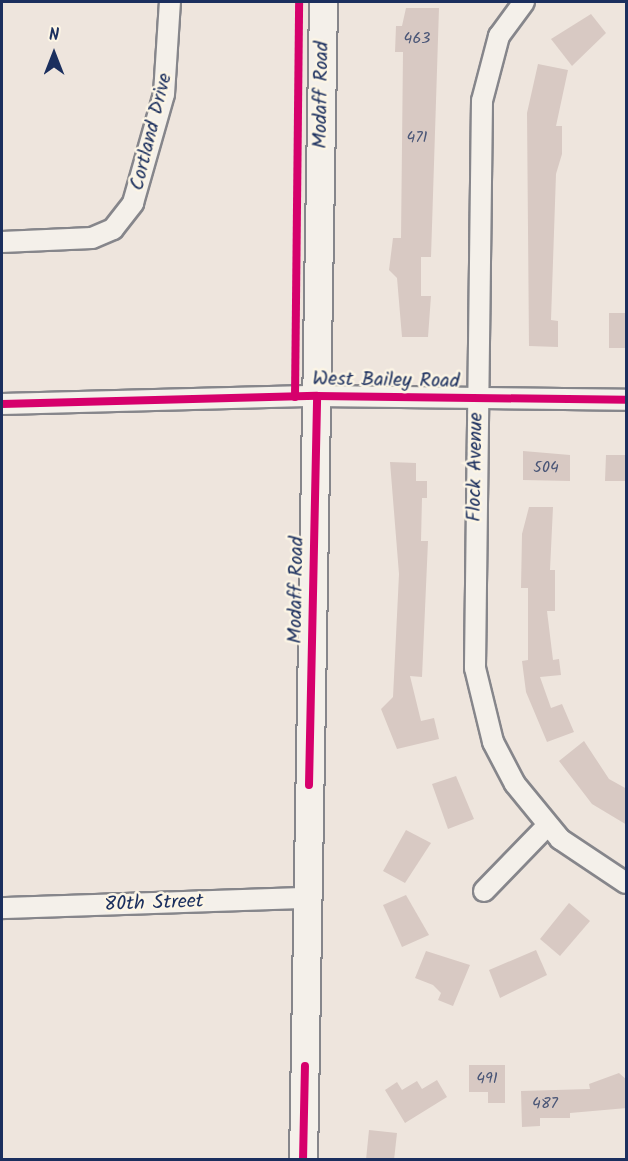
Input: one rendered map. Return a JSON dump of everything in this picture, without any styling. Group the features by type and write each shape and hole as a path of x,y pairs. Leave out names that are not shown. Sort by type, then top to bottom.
{"street":[{"name":"Cortland Drive","path":"2,242 83,240 121,221 140,192 160,115 168,65 170,2"},
{"name":"Modaff Road","path":"303,1160 323,2"},
{"name":"Flock Avenue","path":"524,2 499,36 484,85 474,624 481,705 514,784 548,826 579,855 627,883"},
{"name":"West Bailey Road","path":"2,404 317,396 627,400"},
{"path":"484,891 548,826"},
{"name":"80th Street","path":"2,908 307,898"}],"building":[{"path":"406,8 439,8 431,257 421,257 421,296 431,296 428,337 402,337 397,278 389,270 393,238 401,238 403,52 395,52 396,26 402,26"},
{"path":"591,14 606,33 572,66 551,39"},
{"path":"538,64 568,70 556,126 562,126 562,154 556,174 551,320 558,321 558,347 529,346 527,113"},
{"path":"609,313 626,313 627,348 609,348"},
{"path":"523,451 570,455 570,481 523,480"},
{"path":"606,455 627,455 627,481 605,481"},
{"path":"390,462 416,463 416,481 427,481 427,498 422,498 421,541 428,541 422,677 410,676 421,721 434,718 439,739 397,749 381,709 393,697 399,574"},
{"path":"529,507 553,507 550,570 555,570 555,611 547,611 553,660 559,659 561,675 540,677 551,708 562,704 574,732 547,742 526,692 522,661 528,660 528,588 521,588 522,534"},
{"path":"584,741 609,779 627,789 627,825 592,804 559,761"},
{"path":"456,776 474,819 448,829 432,784"},
{"path":"406,830 431,843 405,883 383,871"},
{"path":"406,895 429,935 402,947 383,905"},
{"path":"569,903 590,921 560,956 540,939"},
{"path":"536,950 547,975 500,998 489,970"},
{"path":"426,951 470,965 453,1006 438,1000 441,993 433,985 415,978"},
{"path":"469,1065 505,1065 505,1103 488,1103 488,1092 469,1092"},
{"path":"619,1073 627,1080 627,1108 570,1113 570,1118 540,1118 540,1126 522,1127 521,1091 590,1089 589,1084"},
{"path":"437,1080 447,1097 405,1123 385,1090 397,1082 402,1090 417,1081 422,1089"},
{"path":"369,1130 397,1133 394,1160 366,1160"}],"cycle path":[{"path":"295,397 299,2"},
{"path":"2,404 317,396 626,400"},
{"path":"309,785 317,396"},
{"path":"303,1160 305,1066"}]}
